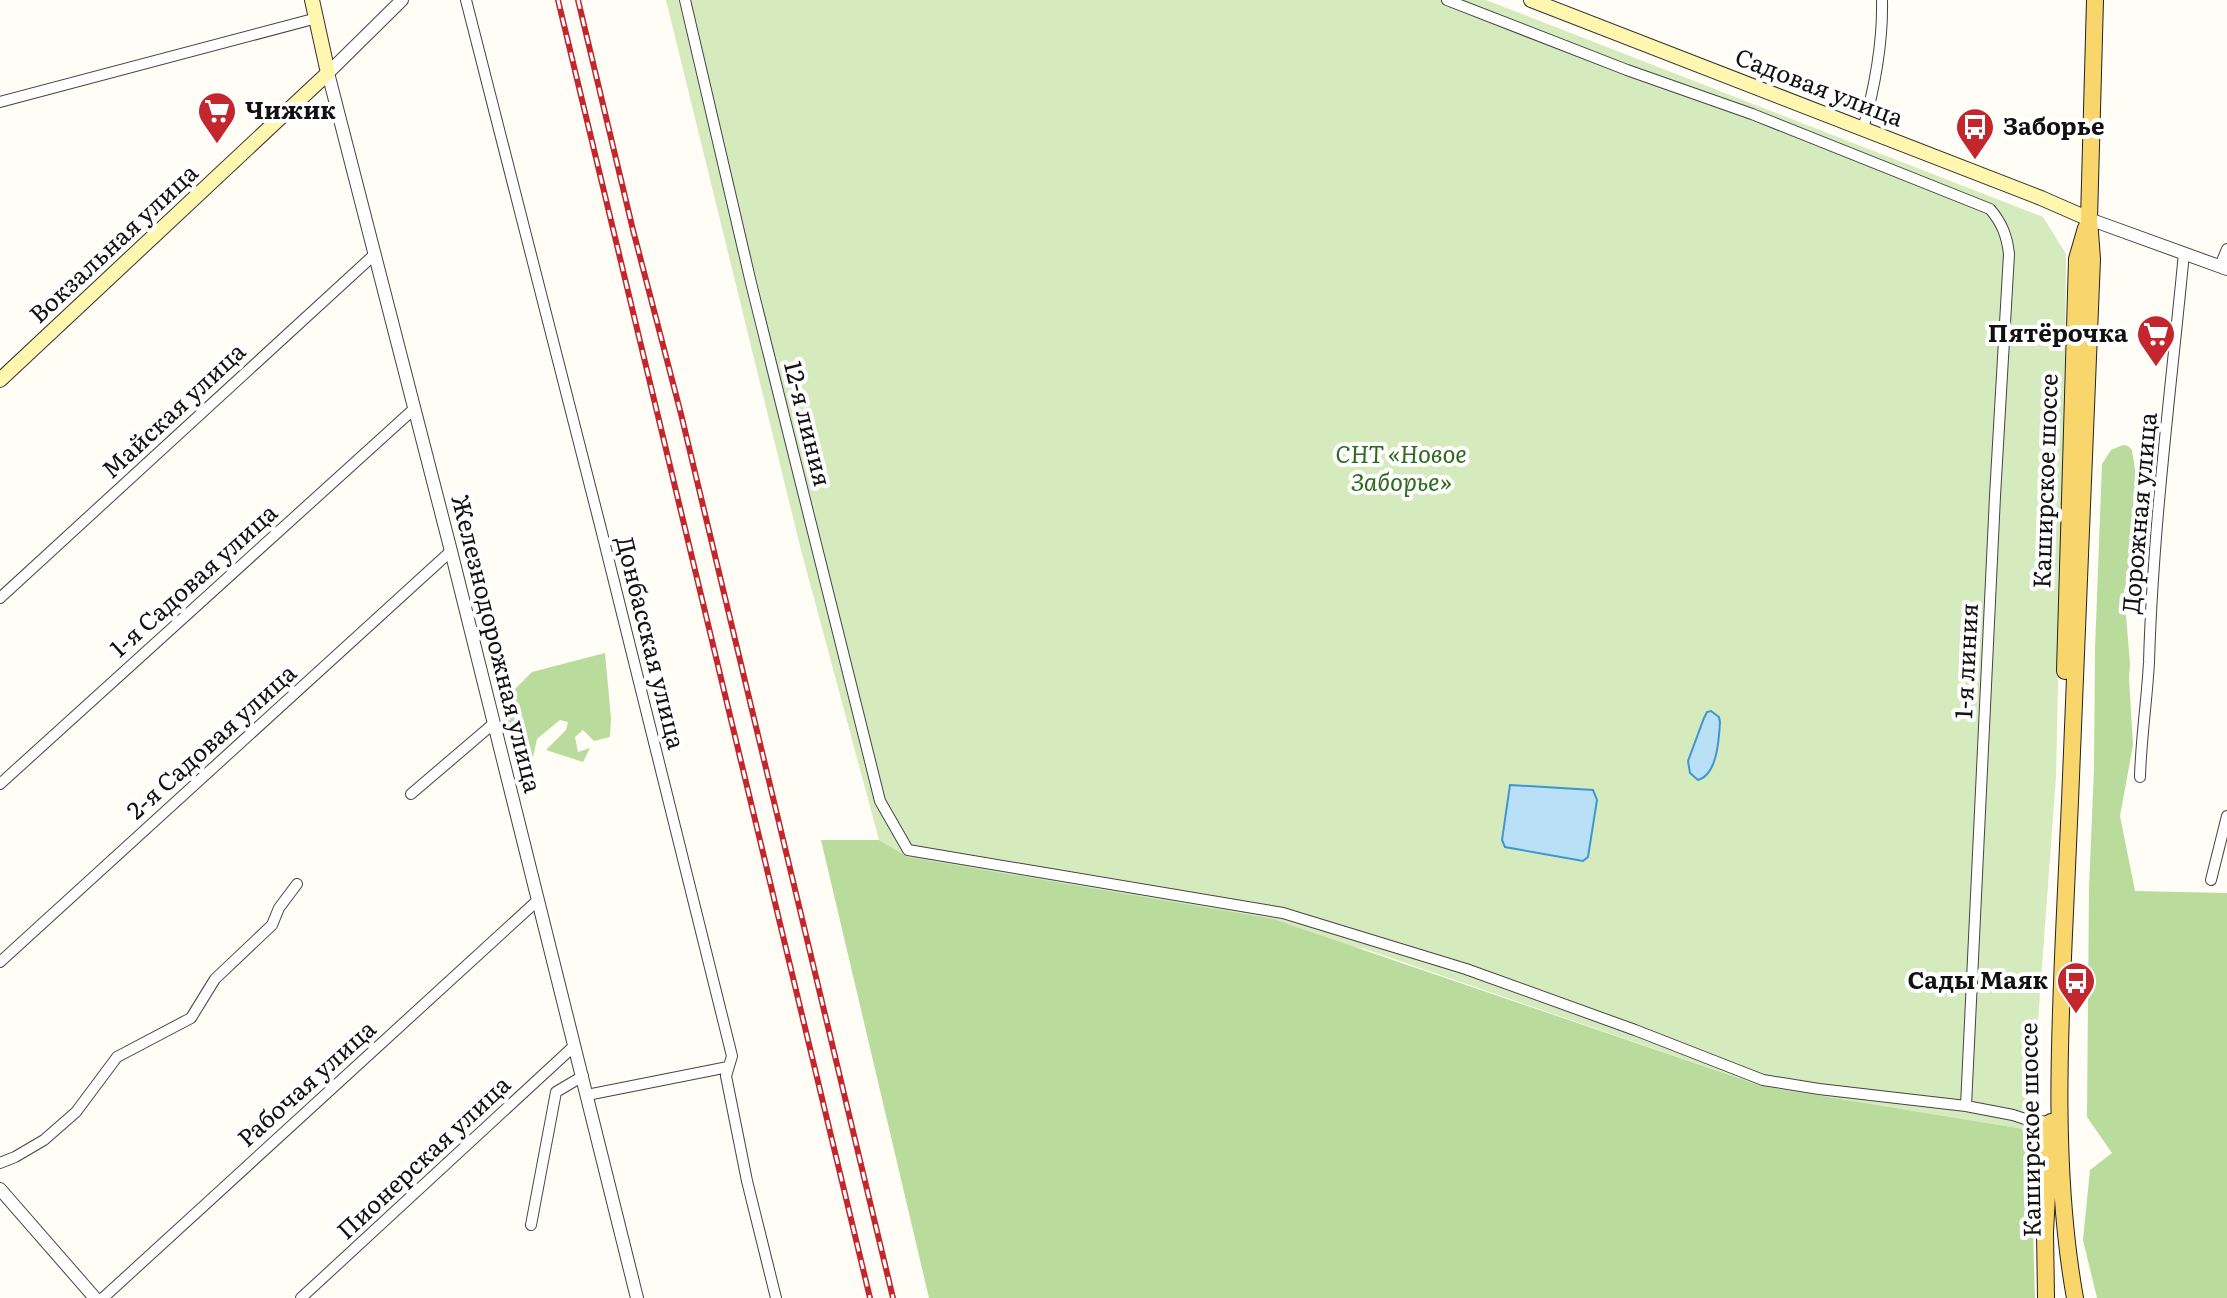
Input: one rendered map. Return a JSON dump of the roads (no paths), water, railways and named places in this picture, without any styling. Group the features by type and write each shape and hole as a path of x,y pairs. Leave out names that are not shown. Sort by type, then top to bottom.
{"main road":[{"name":"Железнодорожная улица","path":"312,0 328,73"},
{"name":"Садовая улица","path":"1531,0 2089,219"},
{"path":"2089,219 2095,0"},
{"name":"Вокзальная улица","path":"0,380 328,73"},
{"name":"Каширское шоссе","path":"2065,1298 2055,1229 2051,1025 2077,259 2089,219"},
{"name":"Каширское шоссе","path":"2075,1298 2066,1240 2063,1192 2061,1039 2092,259 2089,219"},
{"path":"2046,1298 2045,1232 2051,1122"}],"street":[{"path":"328,73 402,0"},
{"name":"Донбасская улица","path":"466,0 732,1056 726,1076 747,1181 776,1298"},
{"name":"12-я линия","path":"685,0 751,283 880,801 908,850 1283,913 1466,969 1763,1080 1966,1106"},
{"name":"1-я линия","path":"1447,0 1627,70 1752,114 1990,209 2007,236 2009,254 1966,1106"},
{"path":"1863,129 1877,76 1883,28 1882,0"},
{"path":"0,102 317,18"},
{"name":"Железнодорожная улица","path":"328,73 415,408 637,1298"},
{"path":"2089,219 2224,268 2227,249"},
{"name":"Дорожная улица","path":"2140,777 2152,590 2184,253"},
{"name":"Майская улица","path":"0,598 375,254"},
{"name":"1-я Садовая улица","path":"0,784 415,408"},
{"name":"2-я Садовая улица","path":"0,962 451,551"},
{"path":"411,794 493,724"},
{"path":"2211,880 2227,816"},
{"path":"0,1163 44,1140 76,1112 117,1057 191,1018 215,979 272,925 279,908 297,884"},
{"name":"Рабочая улица","path":"103,1298 538,900"},
{"name":"Пионерская улица","path":"301,1298 573,1047"},
{"path":"587,1095 728,1067"},
{"path":"531,1225 556,1092 545,1073"},
{"path":"556,1092 583,1076"},
{"path":"1966,1106 2051,1122"},
{"path":"0,1189 95,1298"}],"water":[{"path":"1711,711 1720,722 1718,747 1709,771 1698,780 1690,773 1688,761 1704,718"},
{"path":"1510,785 1593,790 1597,800 1588,857 1583,861 1505,847 1502,840"}],"railway":[{"path":"558,0 870,1298"},
{"path":"578,0 681,414 893,1298"}],"place":[{"name":"Чижик","path":"217,145"},
{"name":"Заборье","path":"1975,161"},
{"name":"Пятёрочка","path":"2156,368"},
{"name":"Сады Маяк","path":"2076,1015"}],"park label":[{"name":"СНТ «Новое Заборье»","path":"1401,469"}]}
